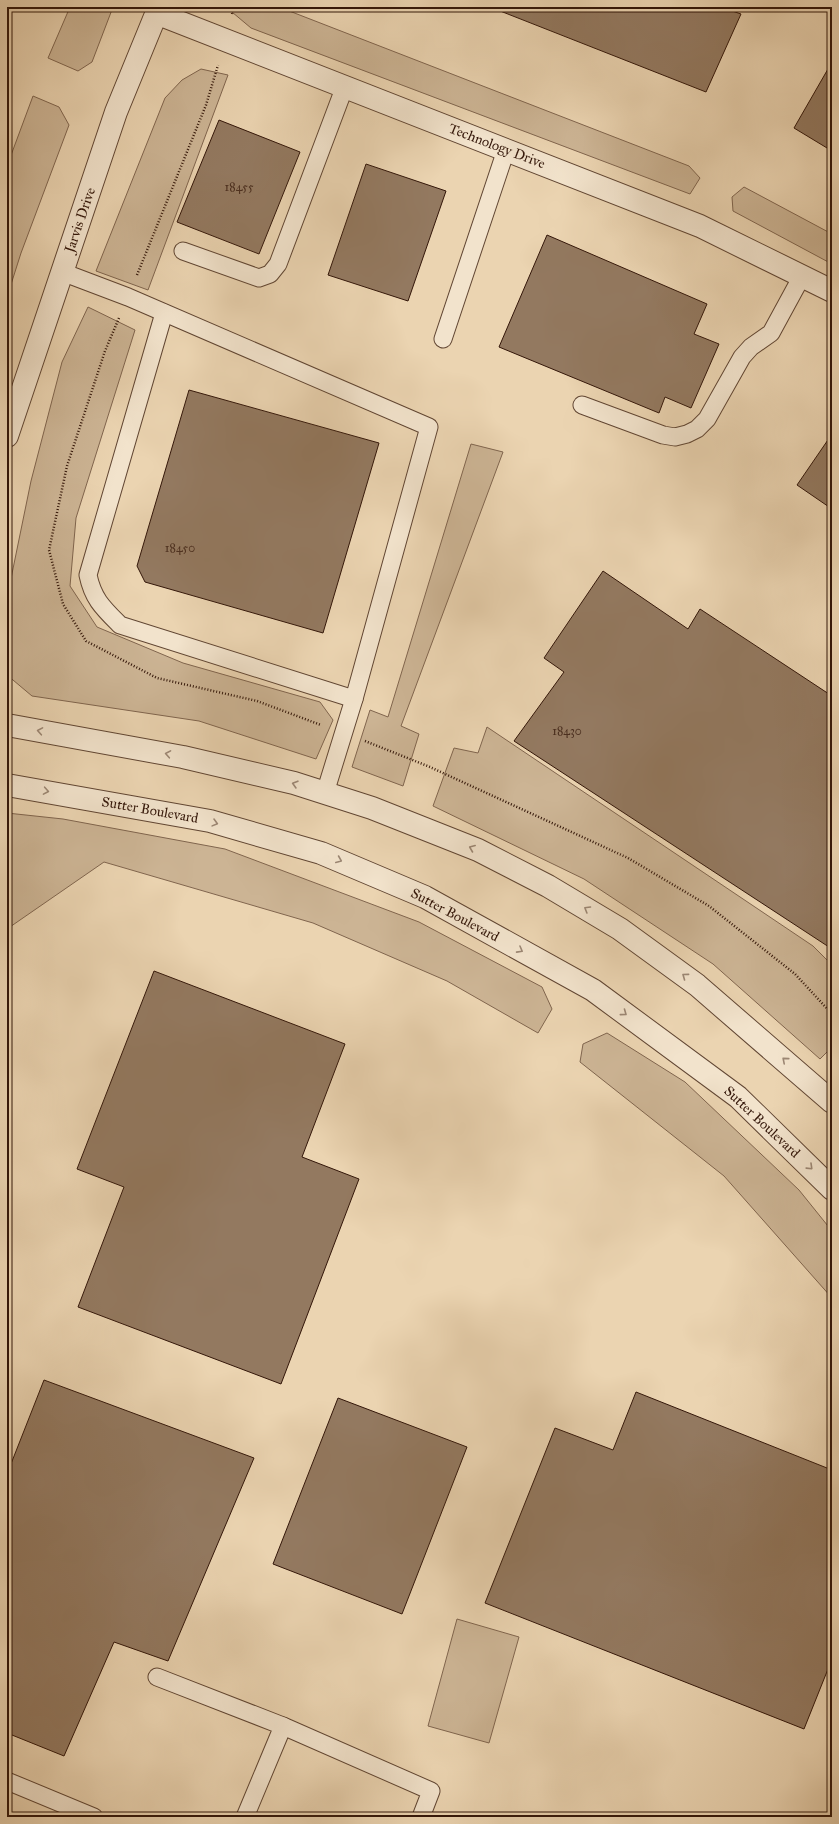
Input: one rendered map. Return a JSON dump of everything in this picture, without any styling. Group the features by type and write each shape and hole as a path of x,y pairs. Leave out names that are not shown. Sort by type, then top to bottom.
{"street":[{"name":"Technology Drive","path":"157,10 226,39 700,226 832,291"},
{"name":"Jarvis Drive","path":"7,436 116,112 157,10"},
{"path":"7,726 183,757 294,783 407,821 478,850 548,886 620,929 697,985 832,1102"},
{"name":"Sutter Boulevard","path":"7,785 210,821 321,853 425,897 593,990 738,1097 832,1189"}],"lane":[{"path":"183,252 259,278 270,274 278,264 345,86"},
{"path":"443,339 506,150"},
{"path":"62,272 128,297 429,427 345,733 325,793"},
{"path":"582,405 663,435 675,437 687,434 697,429 707,419 742,357 751,347 771,333 802,276"},
{"path":"164,313 88,575 92,592 102,607 120,625 354,699"},
{"path":"157,1676 283,1726 431,1791 421,1817"},
{"path":"245,1817 283,1726"},
{"path":"7,1781 94,1817"}],"path":[{"path":"234,7 206,105 105,351 68,466 49,550 63,604 86,641 157,678 257,701 345,733 430,767 628,858 709,906 795,974 832,1014"}],"shaded area":[{"path":"70,7 113,7 92,62 78,71 48,58"},
{"path":"226,7 279,7 689,166 700,178 690,194 251,28"},
{"path":"201,69 228,75 148,290 96,271 165,98 182,80"},
{"path":"33,96 59,107 69,125 21,253 7,297 7,166"},
{"path":"744,187 832,234 832,264 733,211 732,197"},
{"path":"88,307 135,330 76,518 70,586 97,627 183,663 320,702 333,720 316,759 199,721 32,696 7,675 7,598 31,481 62,362"},
{"path":"471,444 503,452 401,726 419,734 403,786 352,767 370,710 388,717"},
{"path":"487,727 813,946 832,965 832,1047 820,1059 713,964 584,879 433,806 454,748 478,753"},
{"path":"7,813 63,819 225,849 419,922 542,987 552,1009 538,1033 447,981 313,923 104,862 7,929"},
{"path":"607,1033 685,1082 799,1190 832,1231 832,1298 724,1176 580,1062 583,1044"},
{"path":"457,1619 519,1637 489,1743 428,1726"}],"building":[{"path":"490,7 721,7 741,14 706,92"},
{"path":"832,62 832,151 794,128"},
{"path":"219,120 300,152 259,254 177,222"},
{"path":"366,164 446,191 408,301 328,275"},
{"path":"547,235 707,304 694,334 719,344 691,408 665,397 659,413 499,347"},
{"path":"189,390 379,443 323,633 145,582 137,566"},
{"path":"832,434 832,509 797,485"},
{"path":"603,571 688,629 700,609 832,696 832,949 514,741 564,672 544,658"},
{"path":"154,971 345,1044 302,1157 359,1179 281,1384 78,1307 124,1187 77,1169"},
{"path":"44,1380 254,1458 168,1661 114,1642 64,1756 7,1733 7,1474"},
{"path":"636,1392 832,1470 832,1659 804,1729 485,1603 555,1428 613,1450"},
{"path":"338,1398 467,1447 402,1614 273,1564"}]}
